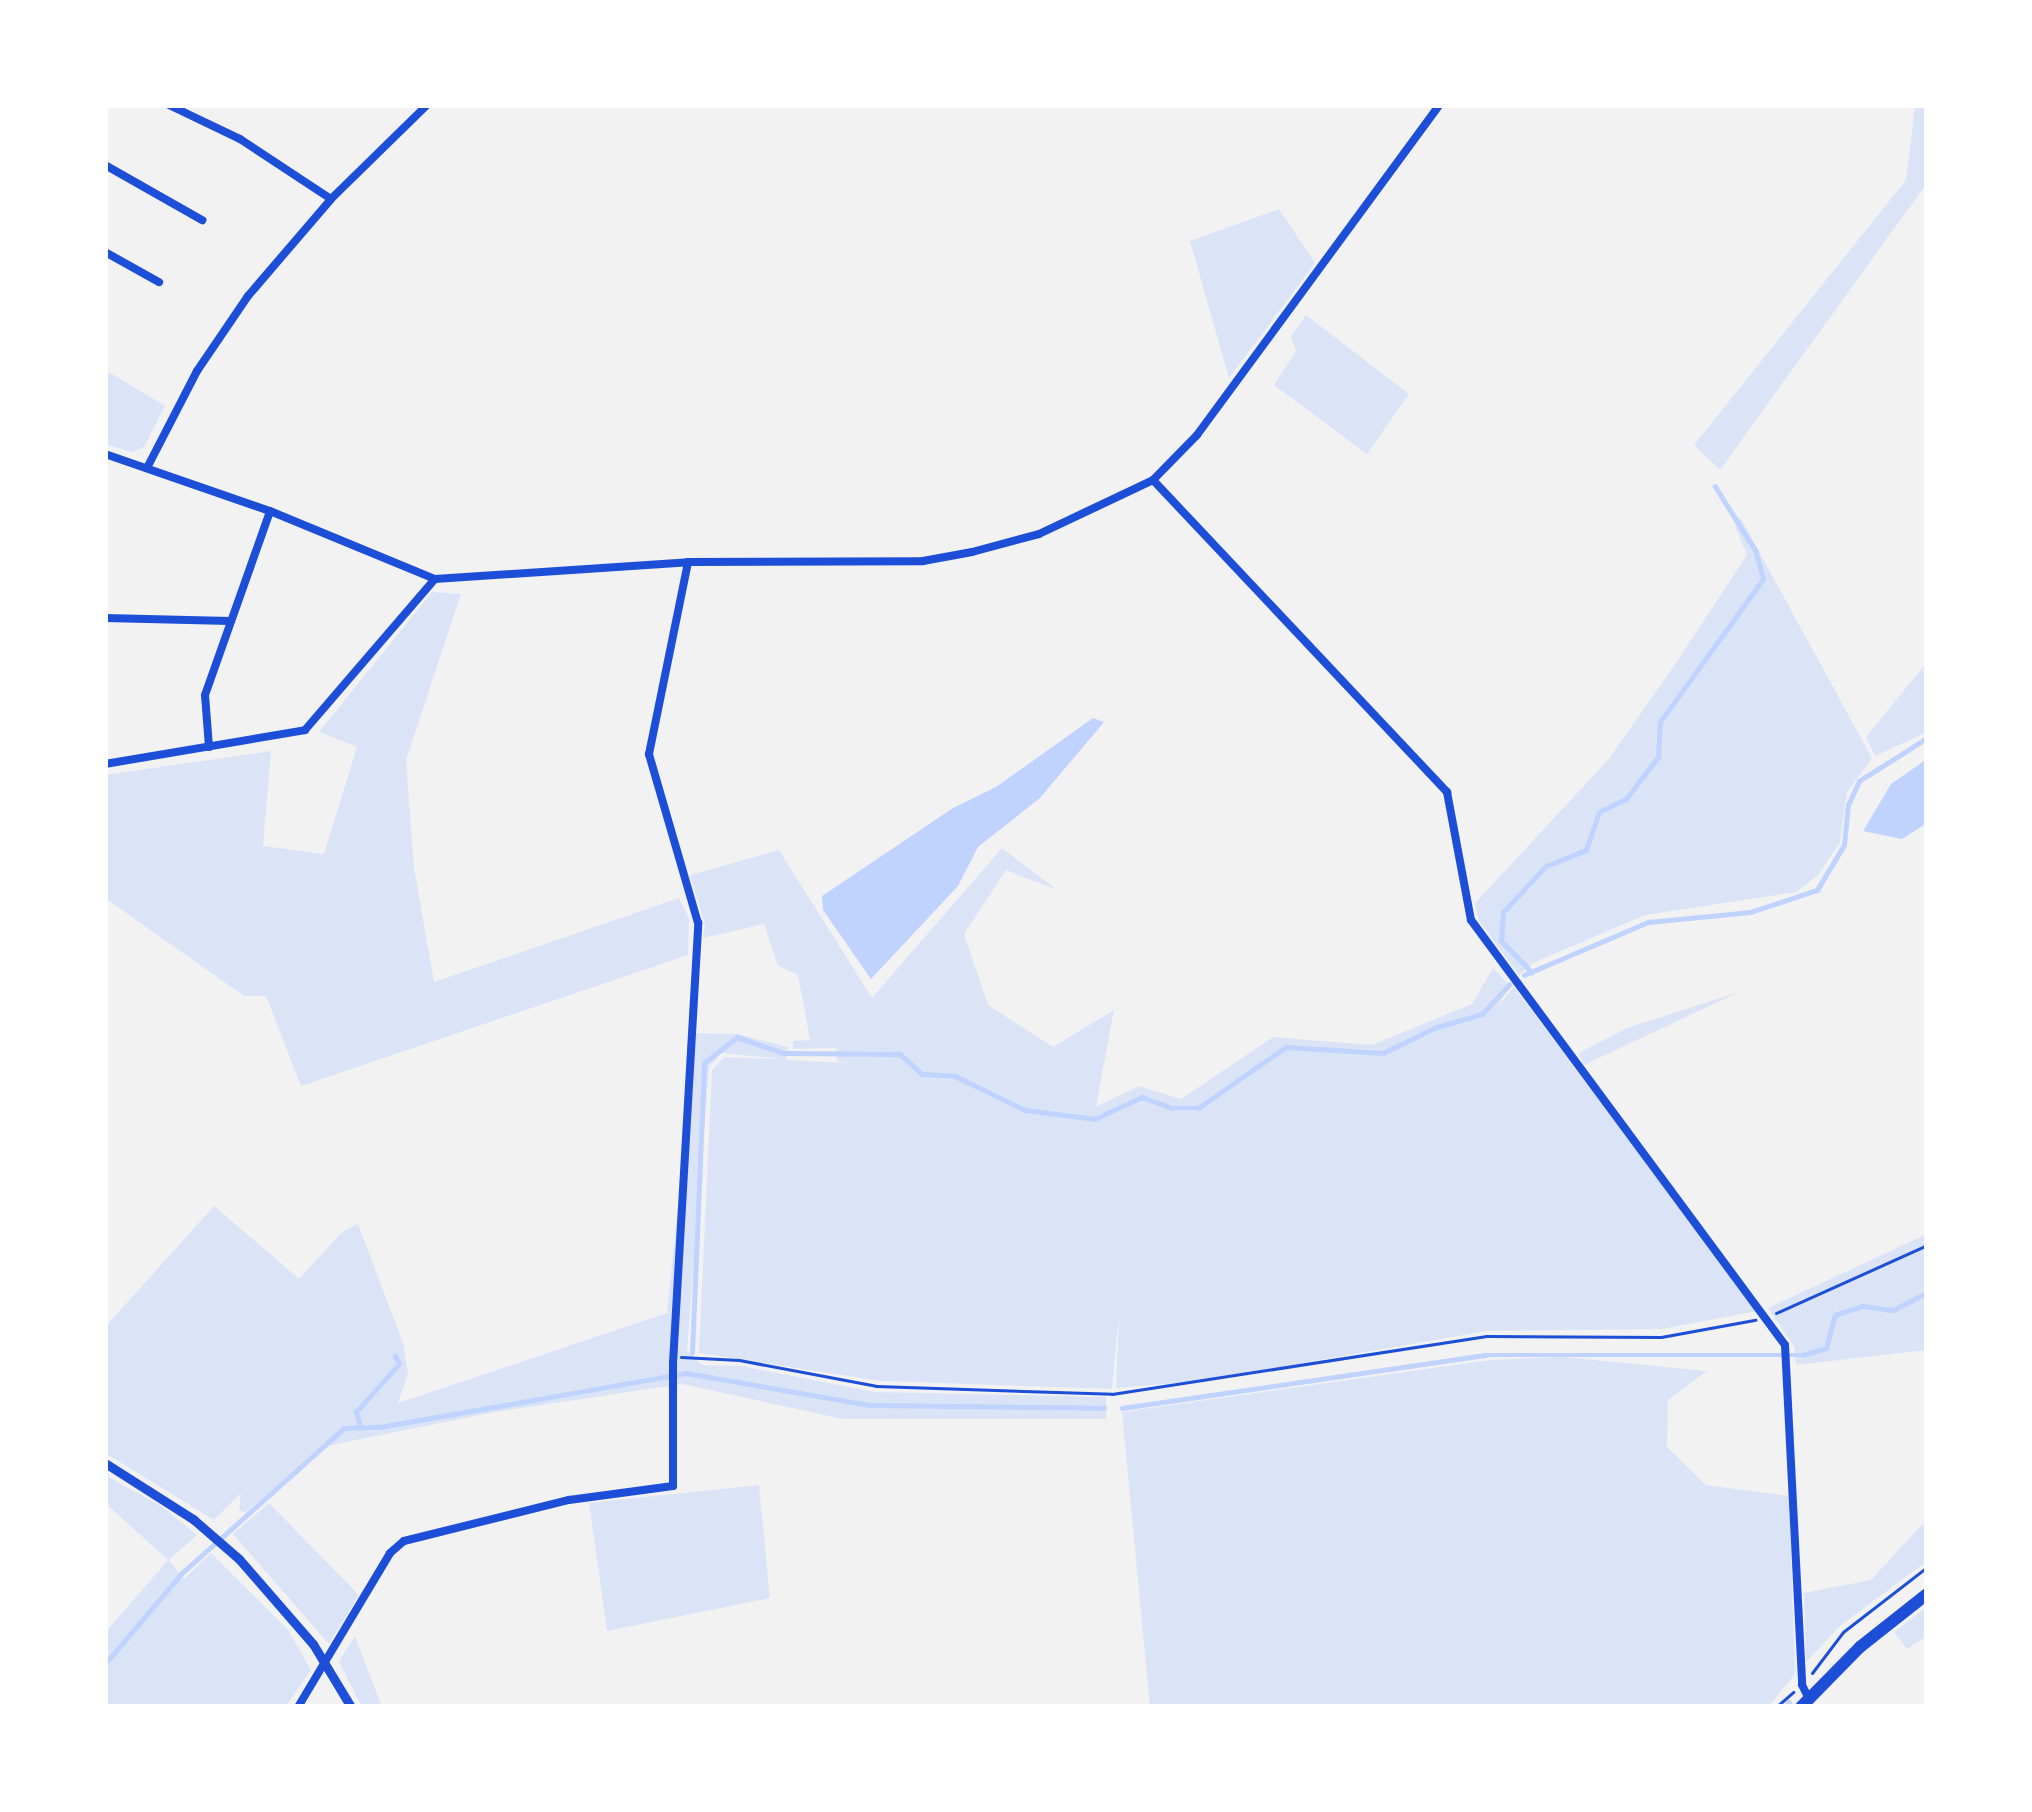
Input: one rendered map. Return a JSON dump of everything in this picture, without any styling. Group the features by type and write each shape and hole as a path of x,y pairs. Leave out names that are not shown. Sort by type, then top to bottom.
{"main road":[{"path":"1805,1703 1860,1647 1927,1594"}],"street":[{"path":"169,105 240,139 331,199"},
{"path":"148,466 197,371 248,296 331,199 427,105"},
{"path":"105,454 270,511 435,579 688,562 923,561 1039,534 1153,480 1197,435 1439,105"},
{"path":"105,165 202,220"},
{"path":"105,252 159,283"},
{"path":"1153,480 1447,792 1471,920 1785,1345 1790,1366 1805,1703"},
{"path":"209,747 205,695 270,511"},
{"path":"298,1707 390,1553 404,1541 512,1512 673,1486 673,1360 698,923 650,754 688,562"},
{"path":"105,764 305,730 435,579"},
{"path":"105,618 230,621"},
{"path":"105,1463 194,1519 238,1559 313,1644 351,1707"}],"path":[{"path":"673,1360 739,1360 876,1385 1112,1394 1486,1336 1661,1337 1767,1317 1927,1245"},
{"path":"1776,1707 1802,1684 1843,1632 1927,1567"}],"shaded area":[{"path":"1915,105 1927,105 1927,183 1720,470 1694,445 1906,180"},
{"path":"1279,209 1315,263 1229,378 1190,241"},
{"path":"1306,315 1409,394 1367,454 1274,385 1296,351 1291,336"},
{"path":"107,371 165,406 144,447 132,452 105,444"},
{"path":"1740,517 1872,758 1847,792 1840,842 1818,875 1796,892 1645,915 1533,963 1519,975 1479,921 1475,903 1608,760 1674,666 1747,555 1735,526"},
{"path":"432,592 461,594 406,760 414,868 434,982 679,898 689,919 688,955 301,1086 266,996 244,996 105,898 105,775 271,751 263,846 324,854 357,747 319,732"},
{"path":"1927,662 1927,732 1875,756 1866,737"},
{"path":"1002,848 1057,890 1006,870 964,934 988,1005 1053,1047 1114,1010 1096,1107 1139,1086 1181,1099 1273,1037 1372,1045 1472,1004 1493,968 1509,985 1498,1006 1514,987 1757,1311 1662,1329 1487,1331 1200,1381 1116,1388 1119,1315 1112,1389 881,1381 699,1353 712,1070 724,1057 782,1059 721,1053 709,1067 687,1350 702,1365 741,1366 875,1392 1106,1397 1106,1419 843,1419 682,1384 495,1412 321,1447 245,1513 239,1510 241,1493 214,1520 105,1453 105,1327 214,1206 299,1279 343,1231 358,1224 403,1343 408,1374 398,1403 667,1313 696,1033 737,1034 788,1047 786,1060 847,1063 837,1061 836,1048 793,1049 793,1041 810,1040 798,975 778,966 764,924 703,938 705,925 690,875 779,850 872,998"},
{"path":"1739,992 1584,1065 1579,1053 1627,1028"},
{"path":"1927,1234 1927,1350 1796,1365 1794,1346 1768,1308"},
{"path":"1563,1357 1707,1371 1668,1400 1667,1447 1706,1485 1789,1496 1795,1674 1768,1707 1150,1707 1122,1412 1490,1360"},
{"path":"105,1475 161,1506 197,1535 169,1560 184,1579 211,1553 288,1630 311,1670 285,1707 105,1707 105,1633 168,1560 105,1503"},
{"path":"759,1485 770,1598 607,1631 589,1503"},
{"path":"269,1503 359,1595 329,1644 233,1534"},
{"path":"1927,1519 1927,1561 1840,1626 1806,1662 1804,1593 1871,1580"},
{"path":"1927,1607 1927,1636 1907,1649 1894,1632"},
{"path":"355,1636 382,1707 362,1707 339,1662"}],"water":[{"path":"1093,718 1104,722 1040,798 978,847 958,886 871,979 823,910 822,896 953,808 996,787"},
{"path":"1927,759 1927,823 1902,839 1863,831 1891,784"}],"waterway":[{"path":"1532,973 1501,941 1503,912 1546,866 1586,850 1599,812 1626,799 1658,757 1660,722 1763,579 1756,552 1715,487"},
{"path":"1524,975 1648,922 1751,912 1817,890 1844,845 1848,805 1859,781 1927,738"},
{"path":"692,1353 704,1063 737,1037 784,1053 900,1054 922,1074 955,1076 1025,1110 1095,1119 1142,1097 1172,1108 1198,1108 1286,1047 1383,1053 1434,1028 1482,1014 1509,985"},
{"path":"1122,1408 1486,1355 1803,1355 1826,1348 1835,1315 1863,1306 1893,1310 1927,1293"},
{"path":"360,1427 356,1412 399,1364 395,1356"},
{"path":"105,1664 182,1573 344,1428 380,1427 686,1373 870,1405 1104,1408"},
{"path":"1785,1707 1789,1702"}]}
